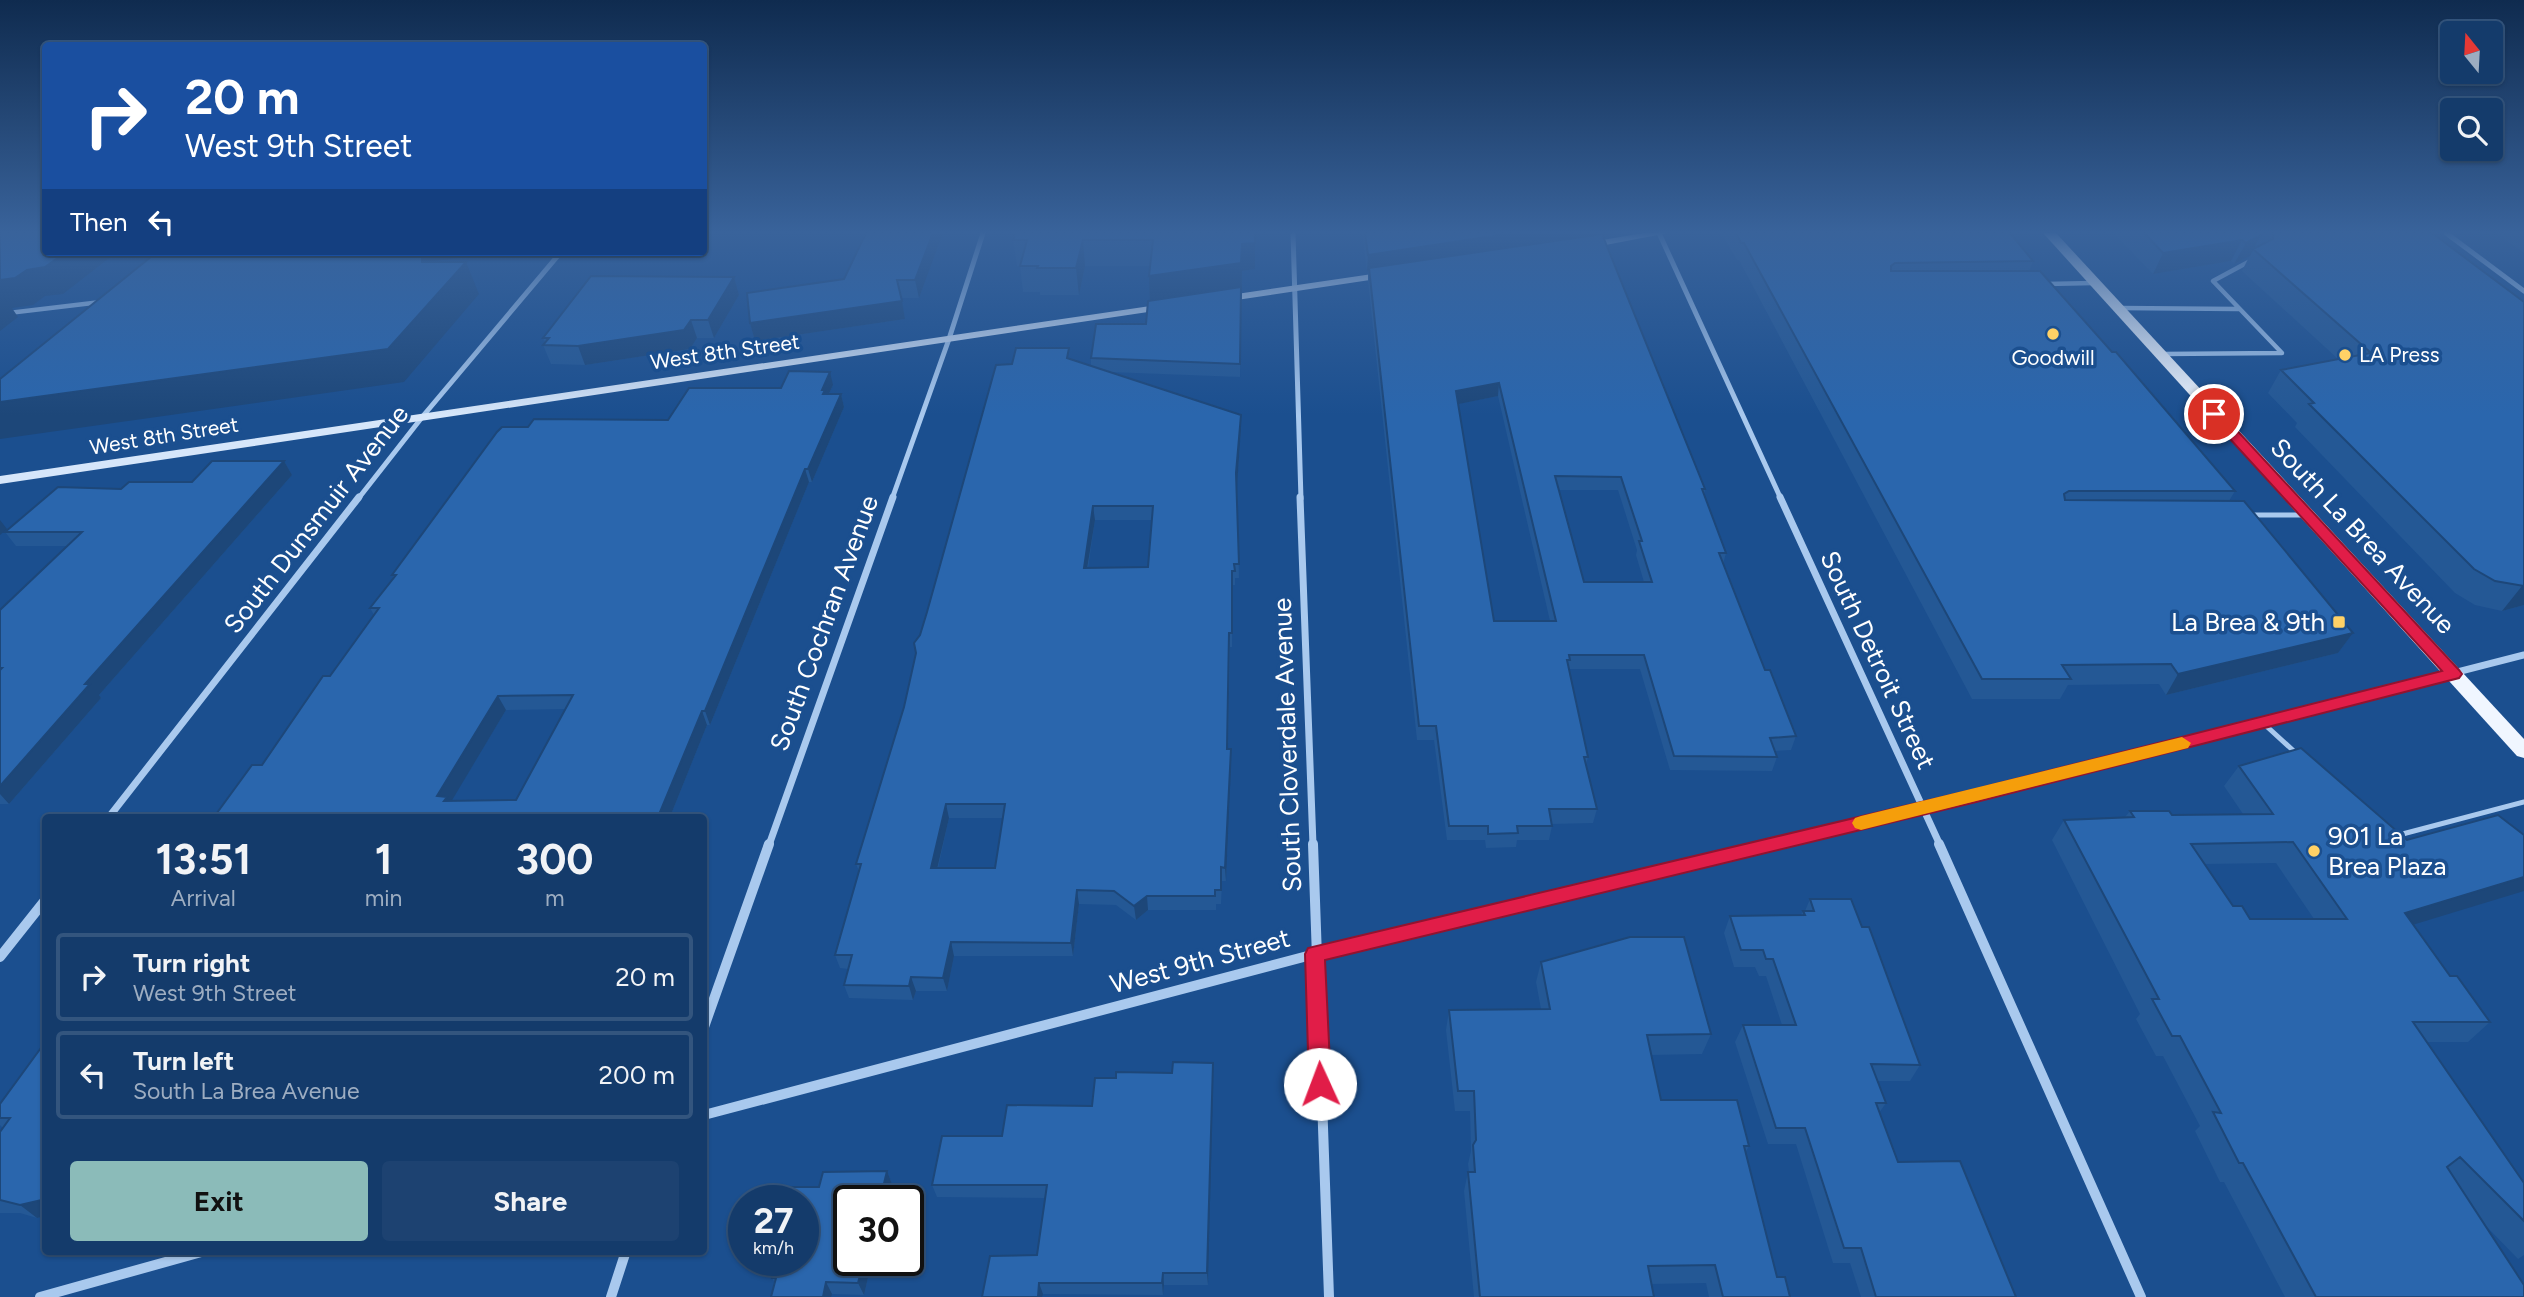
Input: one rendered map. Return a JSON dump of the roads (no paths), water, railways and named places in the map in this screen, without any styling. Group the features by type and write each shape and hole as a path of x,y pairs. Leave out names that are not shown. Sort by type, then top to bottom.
{"main road":[{"name":"South La Brea Avenue","path":"2104,294 2524,751"}],"street":[{"name":"South Dunsmuir Avenue","path":"111,814 423,416 526,294"},
{"name":"South Cochran Avenue","path":"707,1019 964,294"},
{"path":"1207,301 1261,294"},
{"name":"South Cloverdale Avenue","path":"1293,294 1329,1297"},
{"name":"South Detroit Street","path":"1686,294 1923,808 2141,1297"},
{"path":"102,309 112,300"},
{"name":"West 8th Street","path":"0,480 1180,305"},
{"name":"West 9th Street","path":"707,1114 1315,954 1923,808 2524,655"},
{"path":"0,957 42,904"},
{"path":"40,1297 191,1255"},
{"path":"611,1297 625,1255"}],"lane":[{"path":"2159,354 2282,353 2224,294"},
{"path":"0,314 112,300"},
{"path":"2117,308 2238,309"},
{"path":"2241,515 2307,515"},
{"path":"2263,723 2306,761"},
{"path":"2392,837 2524,802"}],"place":[{"name":"Goodwill","path":"2053,334"},
{"name":"LA Press","path":"2345,355"},
{"name":"La Brea & 9th","path":"2339,622"},
{"name":"901 La Brea Plaza","path":"2314,851"}]}
